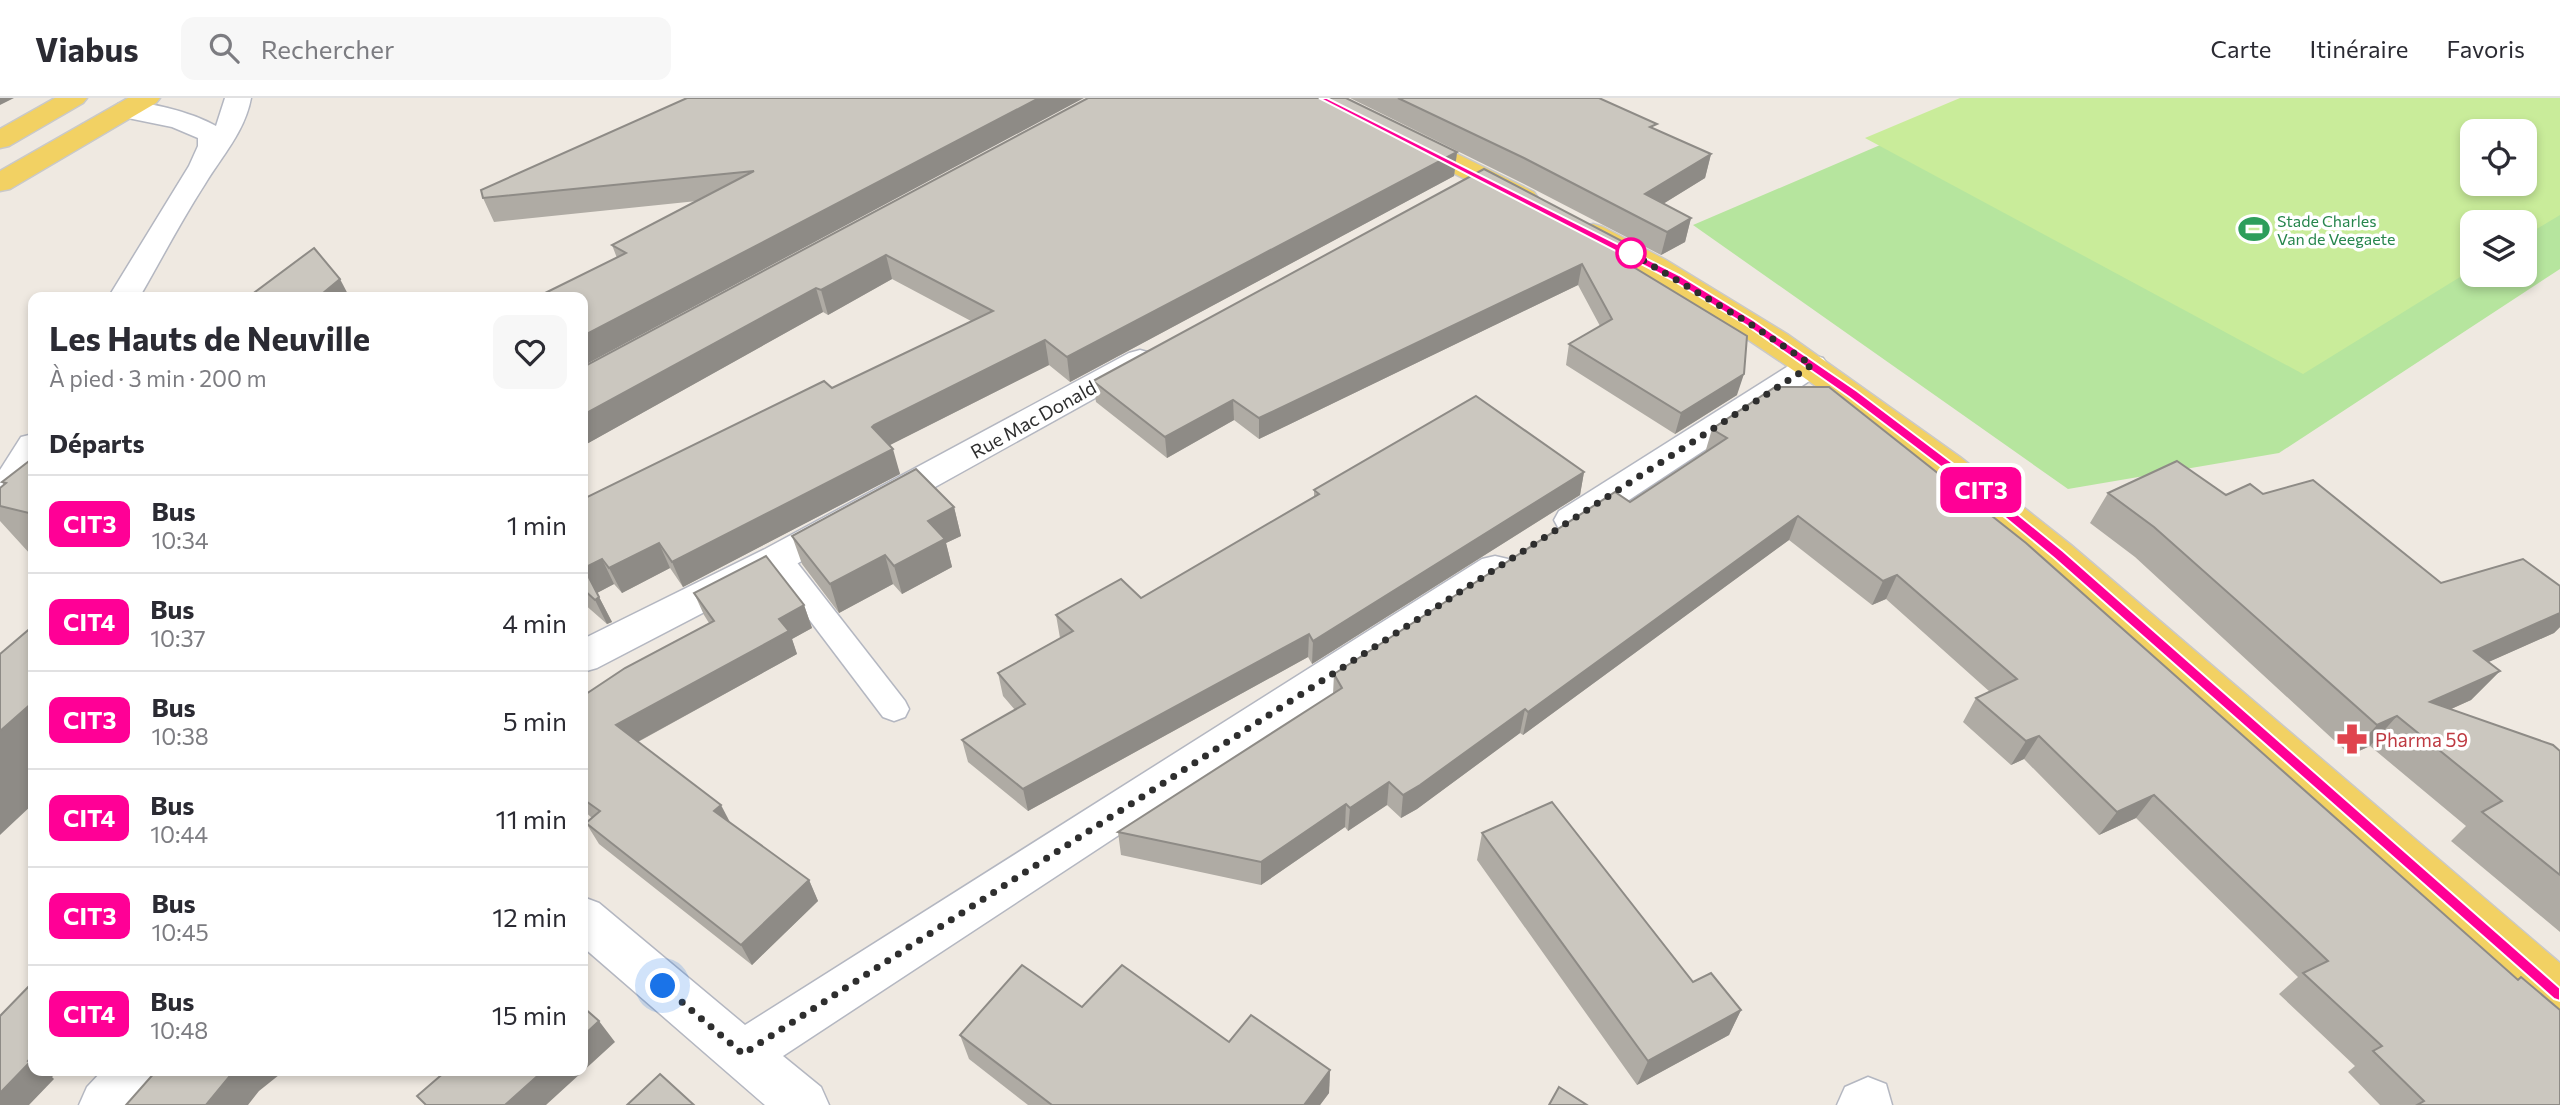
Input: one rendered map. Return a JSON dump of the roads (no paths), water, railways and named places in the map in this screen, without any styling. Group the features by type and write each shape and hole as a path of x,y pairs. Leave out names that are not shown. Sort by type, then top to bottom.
{"main road":[{"path":"0,139 74,98"},
{"path":"1324,98 1557,215 1675,278 1812,365 1935,455 2049,547 2560,993"},
{"path":"0,183 137,104"}],"street":[{"path":"126,292 232,121 238,98"},
{"path":"137,104 201,127 211,135 211,146 202,167"},
{"path":"1443,195 1479,176"},
{"name":"Rue Mac Donald","path":"588,654 778,558 1165,347"},
{"path":"743,1054 1812,365"},
{"path":"0,499 28,453"},
{"path":"588,922 803,1105"},
{"path":"105,1105 131,1076"}],"lane":[{"path":"778,558 894,709"}],"place":[{"name":"Stade Charles Van de Veegaete","path":"2254,229"},
{"name":"Pharma 59","path":"2352,739"}]}
